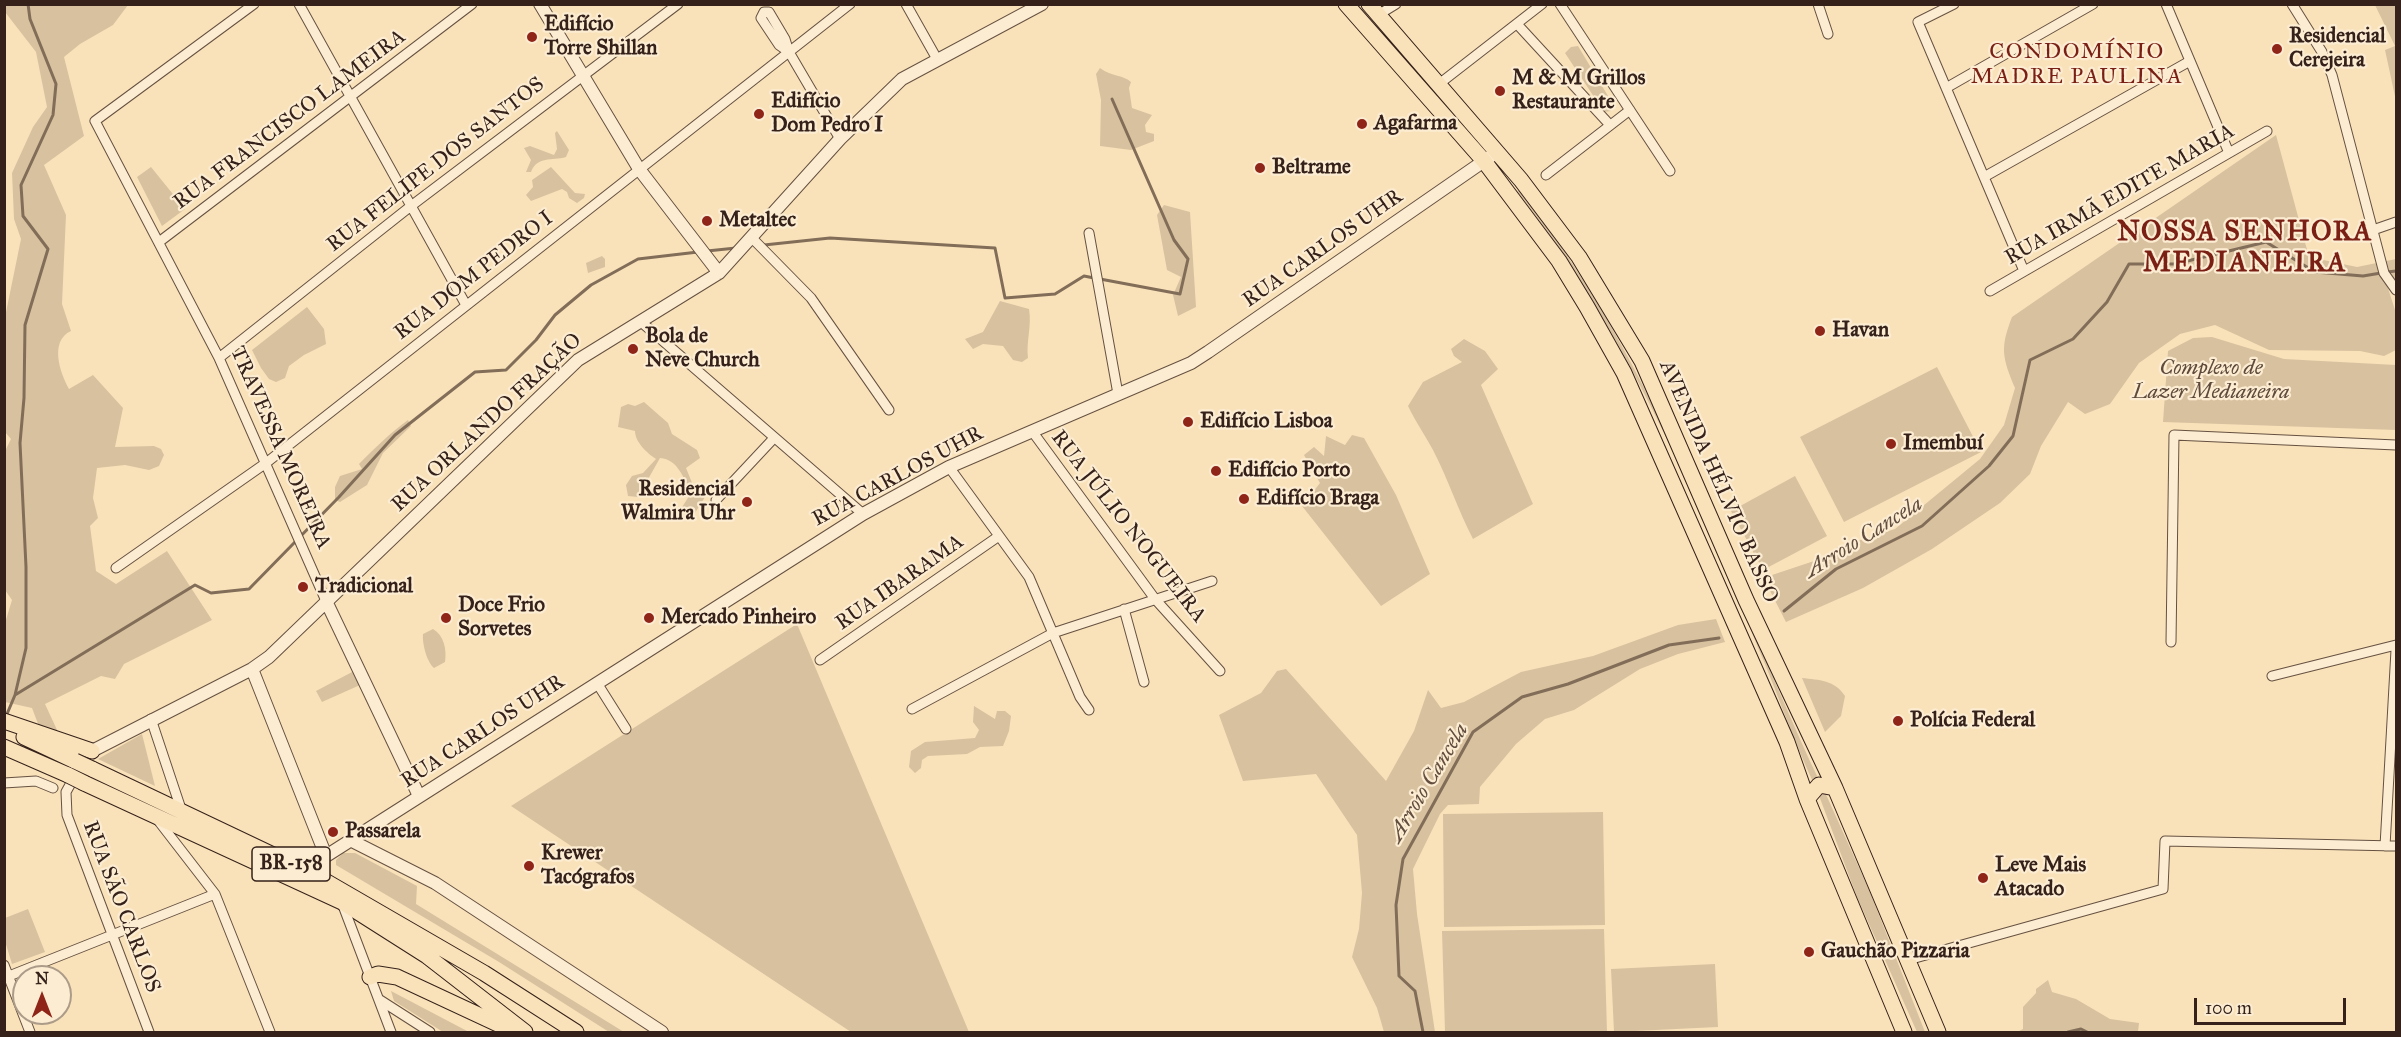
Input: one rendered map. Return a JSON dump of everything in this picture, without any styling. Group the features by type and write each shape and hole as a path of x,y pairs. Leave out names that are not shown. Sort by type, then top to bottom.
{"main road":[{"name":"AVENIDA HÉLVIO BASSO","path":"1346,4 1484,160 1559,261 1624,373 1784,736 1904,1032"},
{"name":"AVENIDA HÉLVIO BASSO","path":"1373,10 1497,152 1579,257 1641,361 1746,600 1835,788 1936,1031"},
{"path":"4,721 92,751"},
{"name":"BR-158","path":"4,728 313,874 484,973 576,1032"},
{"name":"BR-158","path":"4,747 342,902 427,956 525,1032"},
{"path":"1808,799 1819,785 1835,788"},
{"path":"370,977 378,974 397,977 515,1032"}],"street":[{"name":"TRAVESSA MOREIRA","path":"254,4 95,121 219,358 326,601 419,796"},
{"path":"299,4 466,305"},
{"name":"RUA FRANCISCO LAMEIRA","path":"159,242 472,4"},
{"path":"540,4 639,169 719,273"},
{"name":"RUA FELIPE DOS SANTOS","path":"219,358 411,206 678,4"},
{"name":"RUA DOM PEDRO I","path":"116,568 266,463 850,4"},
{"path":"906,4 937,58"},
{"name":"RUA ORLANDO FRAÇÃO","path":"92,751 252,669 268,657 578,360 719,273 840,139 902,80 937,58 1042,4"},
{"path":"1373,10 1396,4"},
{"path":"1439,84 1542,4"},
{"path":"1560,4 1670,171"},
{"path":"1818,4 1828,34"},
{"path":"1954,4 1918,22 2024,271"},
{"path":"1946,88 2093,4"},
{"path":"2166,4 2229,153"},
{"path":"2292,4 2322,52 2332,75 2382,266 2394,287"},
{"path":"1517,24 1610,125"},
{"path":"789,52 840,139"},
{"path":"1984,177 2190,61"},
{"path":"1546,175 1630,110"},
{"name":"RUA IRMÃ EDITE MARIA","path":"1990,291 2267,131"},
{"name":"RUA CARLOS UHR","path":"252,669 326,856 863,514 949,467 1118,394 1208,352 1497,152"},
{"path":"2373,230 2397,222"},
{"path":"1089,233 1118,394"},
{"path":"752,237 811,298 889,410"},
{"path":"640,321 863,514"},
{"name":"RUA JÚLIO NOGUEIRA","path":"1032,431 1155,599 1220,671"},
{"path":"2171,642 2174,435 2397,445"},
{"path":"716,500 774,438"},
{"path":"949,467 1029,577 1080,697 1089,710"},
{"name":"RUA IBARAMA","path":"820,660 999,536"},
{"path":"912,709 1053,633 1212,580"},
{"path":"1124,609 1144,682"},
{"path":"2272,676 2397,645"},
{"path":"2385,846 2397,650"},
{"path":"597,682 626,729"},
{"path":"151,719 182,812"},
{"name":"RUA SÃO CARLOS","path":"92,751 66,792 67,815 150,1032"},
{"path":"4,783 23,780 50,786"},
{"path":"154,815 215,894 270,1032"},
{"path":"350,840 435,883 662,1032"},
{"path":"1908,960 2163,889 2166,841 2397,846"},
{"path":"7,977 215,894"},
{"path":"342,902 391,1032"},
{"path":"4,965 30,1032"},
{"path":"380,1000 430,1032"}],"green space":[{"path":"5,5 128,5 113,25 80,44 64,57 84,136 44,165 66,215 62,304 71,331 60,342 58,358 62,375 69,389 93,375 123,408 115,447 154,446 161,449 164,455 159,466 149,470 125,465 97,468 93,498 98,518 90,526 96,571 116,584 167,551 212,620 124,664 115,679 101,676 45,704 58,732 40,729 32,708 5,702 5,623 12,600 5,590 4,453 11,439 5,432 4,322 21,239 14,219 12,173 33,127 47,107 36,52 5,12"},
{"path":"1355,5 1358,5 1374,22 1484,147 1482,148"},
{"path":"2375,5 2396,5 2396,101 2385,50 2395,46"},
{"path":"1578,46 1614,106 1611,111 1604,112 1565,53 1571,47"},
{"path":"1100,68 1131,82 1129,88 1132,108 1152,115 1145,125 1146,132 1154,134 1154,141 1131,150 1100,146 1101,100 1096,74"},
{"path":"557,131 569,150 566,157 541,161 531,172 526,172 531,160 524,148 530,146 554,155 557,149 555,133"},
{"path":"2276,135 2309,257 2357,267 2396,259 2396,278 2386,282 2396,313 2396,350 2384,356 2360,351 2269,350 2215,325 2180,334 2139,363 2110,404 2085,414 2068,402 2041,446 2030,474 2000,503 1932,549 1863,588 1786,622 1768,587 1772,575 1817,560 1838,547 1895,529 1980,459 2004,425 2015,388 2007,368 2004,352 2012,317"},
{"path":"151,167 185,209 162,226 137,177"},
{"path":"551,167 575,193 585,194 584,198 577,203 569,198 567,192 562,189 531,201 526,195 533,187 532,180"},
{"path":"1519,190 1568,257 1611,327 1650,399 1686,474 1818,778 1813,782 1713,541 1657,419 1593,301 1517,191"},
{"path":"1164,205 1190,212 1196,307 1178,316 1173,295 1181,277 1167,270 1157,215"},
{"path":"602,256 605,259 605,267 588,273 586,263"},
{"path":"1000,301 1029,309 1028,358 1022,362 1013,360 1003,346 983,344 973,349 965,339 983,332"},
{"path":"307,307 324,329 326,344 289,366 285,378 276,382 269,379 252,350"},
{"name":"Complexo de Lazer Medianeira","path":"2212,337 2284,359 2396,365 2396,430 2163,422 2168,351 2193,338"},
{"path":"1464,339 1485,351 1498,369 1481,385 1533,504 1473,539 1430,444 1408,406 1423,382 1462,362 1454,356 1451,349"},
{"name":"Imembuí","path":"1937,367 1981,452 1844,522 1800,437"},
{"path":"644,402 668,423 672,434 697,450 700,458 686,468 695,490 707,494 693,516 687,519 679,512 691,493 680,471 666,459 660,458 638,497 628,496 626,485 632,476 643,473 656,459 639,443 635,431 618,427 621,407 628,404 635,406"},
{"path":"408,420 411,426 383,453 367,485 340,502 335,500 335,487 340,476 362,469 359,464"},
{"path":"1352,435 1364,438 1396,495 1430,574 1381,606 1302,506 1320,483 1304,455 1314,447 1324,456 1326,436 1345,445"},
{"path":"1795,476 1827,536 1763,570 1731,511"},
{"path":"1716,619 1725,642 1678,654 1640,669 1574,710 1545,719 1516,744 1480,787 1479,804 1448,805 1440,814 1413,869 1417,914 1435,1032 1384,1032 1377,1008 1352,957 1359,929 1362,893 1357,835 1316,774 1243,781 1219,715 1261,693 1277,671 1286,669 1386,781 1414,731 1428,690 1441,708 1464,702 1521,672 1593,656 1678,625"},
{"path":"797,624 969,1032 851,1032 511,806"},
{"path":"433,629 442,639 446,653 445,662 434,668 427,657 423,638 423,634"},
{"path":"354,671 360,685 322,702 316,691"},
{"path":"1802,678 1831,684 1845,696 1841,716 1825,732"},
{"path":"974,706 995,719 997,711 1005,711 1011,716 1009,731 1003,746 980,747 967,754 928,756 922,760 921,768 915,773 909,767 911,751 925,742 975,738 979,730 973,722"},
{"path":"142,734 155,786 98,759"},
{"path":"1824,790 1870,892 1925,1032 1917,1032 1857,897 1818,793"},
{"path":"1603,812 1605,925 1444,927 1443,814"},
{"path":"343,853 355,853 417,886 416,904 624,1032 609,1032 499,962 336,865 336,860"},
{"path":"28,909 45,952 12,964 5,941 5,918"},
{"path":"1604,929 1607,1032 1445,1032 1442,931"},
{"path":"1715,964 1718,1027 1614,1032 1611,969"},
{"path":"2048,980 2052,992 2076,999 2110,1019 2139,1023 2138,1032 2017,1032 2023,1029 2023,1007 2036,993 2036,989"},
{"path":"391,991 469,1032 443,1032 394,1001"}],"waterway":[{"path":"7,714 15,695 26,648 26,567 20,443 24,398 25,325 48,249 23,216 21,185 53,115 56,84 30,19 28,4"},
{"path":"1100,279 1180,294 1188,259 1174,240 1112,99"},
{"path":"764,245 830,238 995,248 1005,298 1055,294 1084,276 1094,278"},
{"name":"Arroio Cancela","path":"1784,611 1836,569 1922,526 1989,466 2013,436 2030,360 2073,339 2107,302 2129,264 2175,264 2266,242 2315,272 2363,276 2381,273"},
{"path":"707,251 736,248"},
{"path":"15,695 195,585 211,593 249,589 339,497 395,435 475,372 506,370 536,340 555,315 591,285 638,259 698,252"},
{"name":"Arroio Cancela","path":"2387,272 2396,271"},
{"name":"Arroio Cancela","path":"1423,1032 1415,991 1399,976 1396,905 1403,859 1473,732 1522,697 1568,684 1669,645 1719,638"},
{"path":"2068,1032 2081,1029 2087,1032"}],"place":[{"name":"Edifício Torre Shillan","path":"532,37"},
{"name":"Residencial Cerejeira","path":"2277,49"},
{"name":"M & M Grillos Restaurante","path":"1500,91"},
{"name":"Edifício Dom Pedro I","path":"759,114"},
{"name":"Agafarma","path":"1362,124"},
{"name":"Beltrame","path":"1260,168"},
{"name":"Metaltec","path":"707,221"},
{"name":"Havan","path":"1820,331"},
{"name":"Bola de Neve Church","path":"633,349"},
{"name":"Edifício Lisboa","path":"1188,422"},
{"name":"Imembuí","path":"1891,444"},
{"name":"Edifício Porto","path":"1216,471"},
{"name":"Edifício Braga","path":"1244,499"},
{"name":"Residencial Walmira Uhr","path":"747,502"},
{"name":"Tradicional","path":"303,587"},
{"name":"Doce Frio Sorvetes","path":"446,618"},
{"name":"Mercado Pinheiro","path":"649,618"},
{"name":"Polícia Federal","path":"1898,721"},
{"name":"Passarela","path":"333,832"},
{"name":"Krewer Tacógrafos","path":"529,866"},
{"name":"Leve Mais Atacado","path":"1983,878"},
{"name":"Gauchão Pizzaria","path":"1809,952"}],"district":[{"name":"CONDOMÍNIO MADRE PAULINA","path":"2077,66"},
{"name":"NOSSA SENHORA MEDIANEIRA","path":"2245,248"}]}
